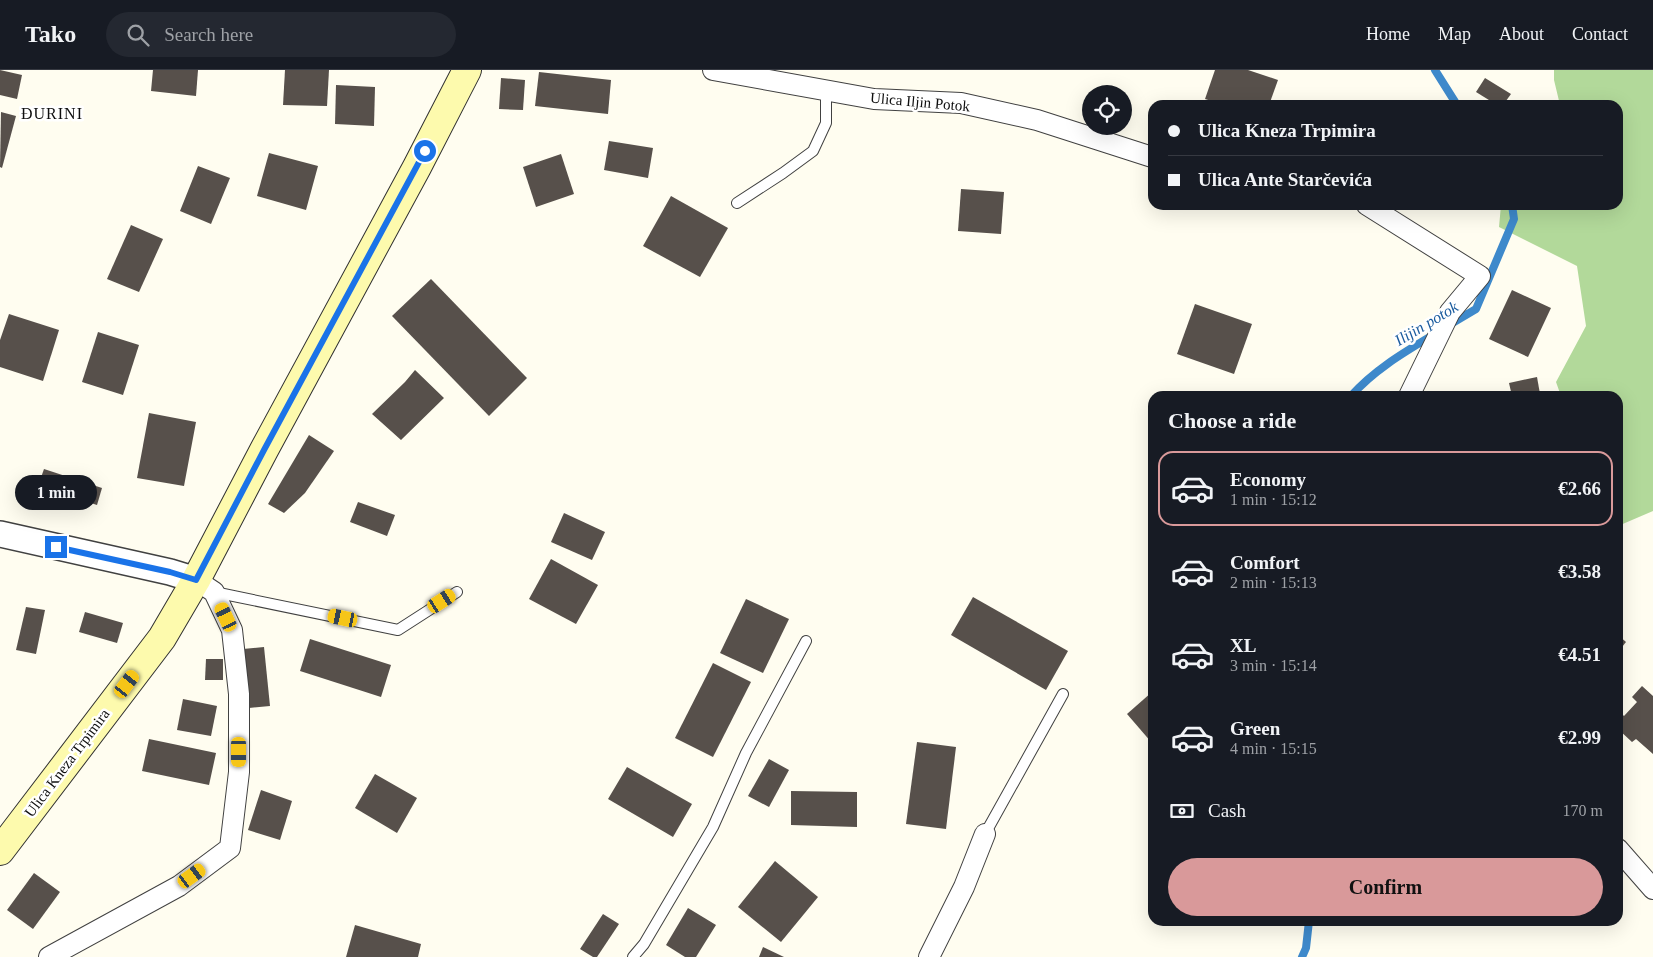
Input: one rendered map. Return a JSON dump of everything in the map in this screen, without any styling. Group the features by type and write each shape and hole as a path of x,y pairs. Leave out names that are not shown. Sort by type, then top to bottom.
{"main road":[{"name":"Ulica Kneza Trpimira","path":"0,851 162,638 205,586 264,450 417,167 467,70"}],"street":[{"name":"Ulica Iljin Potok","path":"713,70 874,99 961,103 1037,120 1148,156"},
{"path":"1375,210 1480,276 1450,312 1411,391"},
{"path":"0,534 170,572 205,586 232,630 239,694 239,772 230,848 179,886 49,957"},
{"path":"929,957 964,887 985,834"},
{"path":"1623,855 1653,889"}],"lane":[{"path":"737,203 783,173 812,151 826,123 826,90"},
{"path":"205,586 398,630 457,592"},
{"path":"633,957 644,944 713,826 746,753 806,641"},
{"path":"985,834 1062,694"}],"green space":[{"path":"1554,70 1653,70 1653,511 1623,524 1623,391 1559,391 1556,382 1586,326 1577,266 1499,227 1501,210 1623,210 1623,100 1559,100 1554,80"}],"building":[{"path":"0,70 22,75 17,99 0,95"},
{"path":"153,70 198,70 196,96 151,91"},
{"path":"285,70 329,70 327,106 283,105"},
{"path":"1215,70 1248,70 1278,80 1271,100 1205,99"},
{"path":"539,72 611,80 608,114 535,106"},
{"path":"501,78 525,80 523,110 499,109"},
{"path":"1485,78 1511,94 1507,100 1489,100 1476,92"},
{"path":"336,85 375,87 374,126 335,124"},
{"path":"1,112 16,116 2,168 0,167"},
{"path":"609,141 653,148 648,178 604,170"},
{"path":"269,153 318,166 306,210 257,196"},
{"path":"561,154 574,194 536,207 523,167"},
{"path":"198,166 230,178 211,224 180,211"},
{"path":"961,189 1004,192 1001,234 958,231"},
{"path":"671,196 728,228 700,277 643,246"},
{"path":"131,225 163,239 139,292 107,279"},
{"path":"431,279 527,378 489,416 392,316"},
{"path":"1512,290 1551,308 1528,357 1489,339"},
{"path":"1195,304 1252,324 1234,374 1177,354"},
{"path":"9,314 59,330 43,381 0,367 0,340"},
{"path":"98,332 139,345 123,395 82,382"},
{"path":"415,370 444,398 401,440 372,414"},
{"path":"1537,377 1539,391 1511,391 1509,383"},
{"path":"149,413 196,422 184,486 137,478"},
{"path":"309,435 334,451 305,493 284,513 268,504"},
{"path":"44,469 102,488 97,505 38,486"},
{"path":"358,502 395,515 387,536 350,522"},
{"path":"564,513 605,532 592,560 551,542"},
{"path":"551,559 598,585 576,624 529,599"},
{"path":"973,597 1068,651 1046,690 951,635"},
{"path":"746,599 789,619 763,673 720,653"},
{"path":"26,607 45,610 36,654 16,650"},
{"path":"85,612 123,623 117,643 79,632"},
{"path":"310,639 391,665 381,697 300,671"},
{"path":"264,647 270,706 249,708 243,649"},
{"path":"206,659 223,659 223,680 205,680"},
{"path":"713,663 751,682 713,757 675,738"},
{"path":"1642,686 1653,696 1653,754 1636,739 1632,742 1623,734 1623,715 1637,702 1632,697"},
{"path":"1148,696 1148,738 1127,714"},
{"path":"183,699 217,706 211,736 177,730"},
{"path":"149,739 216,753 209,785 142,771"},
{"path":"917,742 956,747 946,829 906,824"},
{"path":"769,759 789,770 769,807 748,796"},
{"path":"627,767 692,804 673,837 608,799"},
{"path":"375,774 417,798 397,833 355,808"},
{"path":"261,790 292,801 280,840 248,830"},
{"path":"791,791 857,792 857,827 791,825"},
{"path":"775,861 818,897 781,942 738,907"},
{"path":"34,873 60,892 33,929 7,910"},
{"path":"688,908 716,925 696,957 685,957 666,945"},
{"path":"603,914 619,924 597,957 593,957 580,949"},
{"path":"355,925 421,944 418,957 346,957"},
{"path":"763,947 784,957 759,957"}],"waterway":[{"name":"Ilijin potok","path":"1435,70 1454,100"},
{"name":"Ilijin potok","path":"1449,325 1476,309 1514,219 1513,210"},
{"name":"Ilijin potok","path":"1356,391 1379,370 1433,335"},
{"name":"Ilijin potok","path":"1302,957 1306,948 1308,926"}],"district":[{"name":"ĐURINI","path":"52,113"}],"route":[{"path":"56,547 170,572 196,580 425,151"}]}
